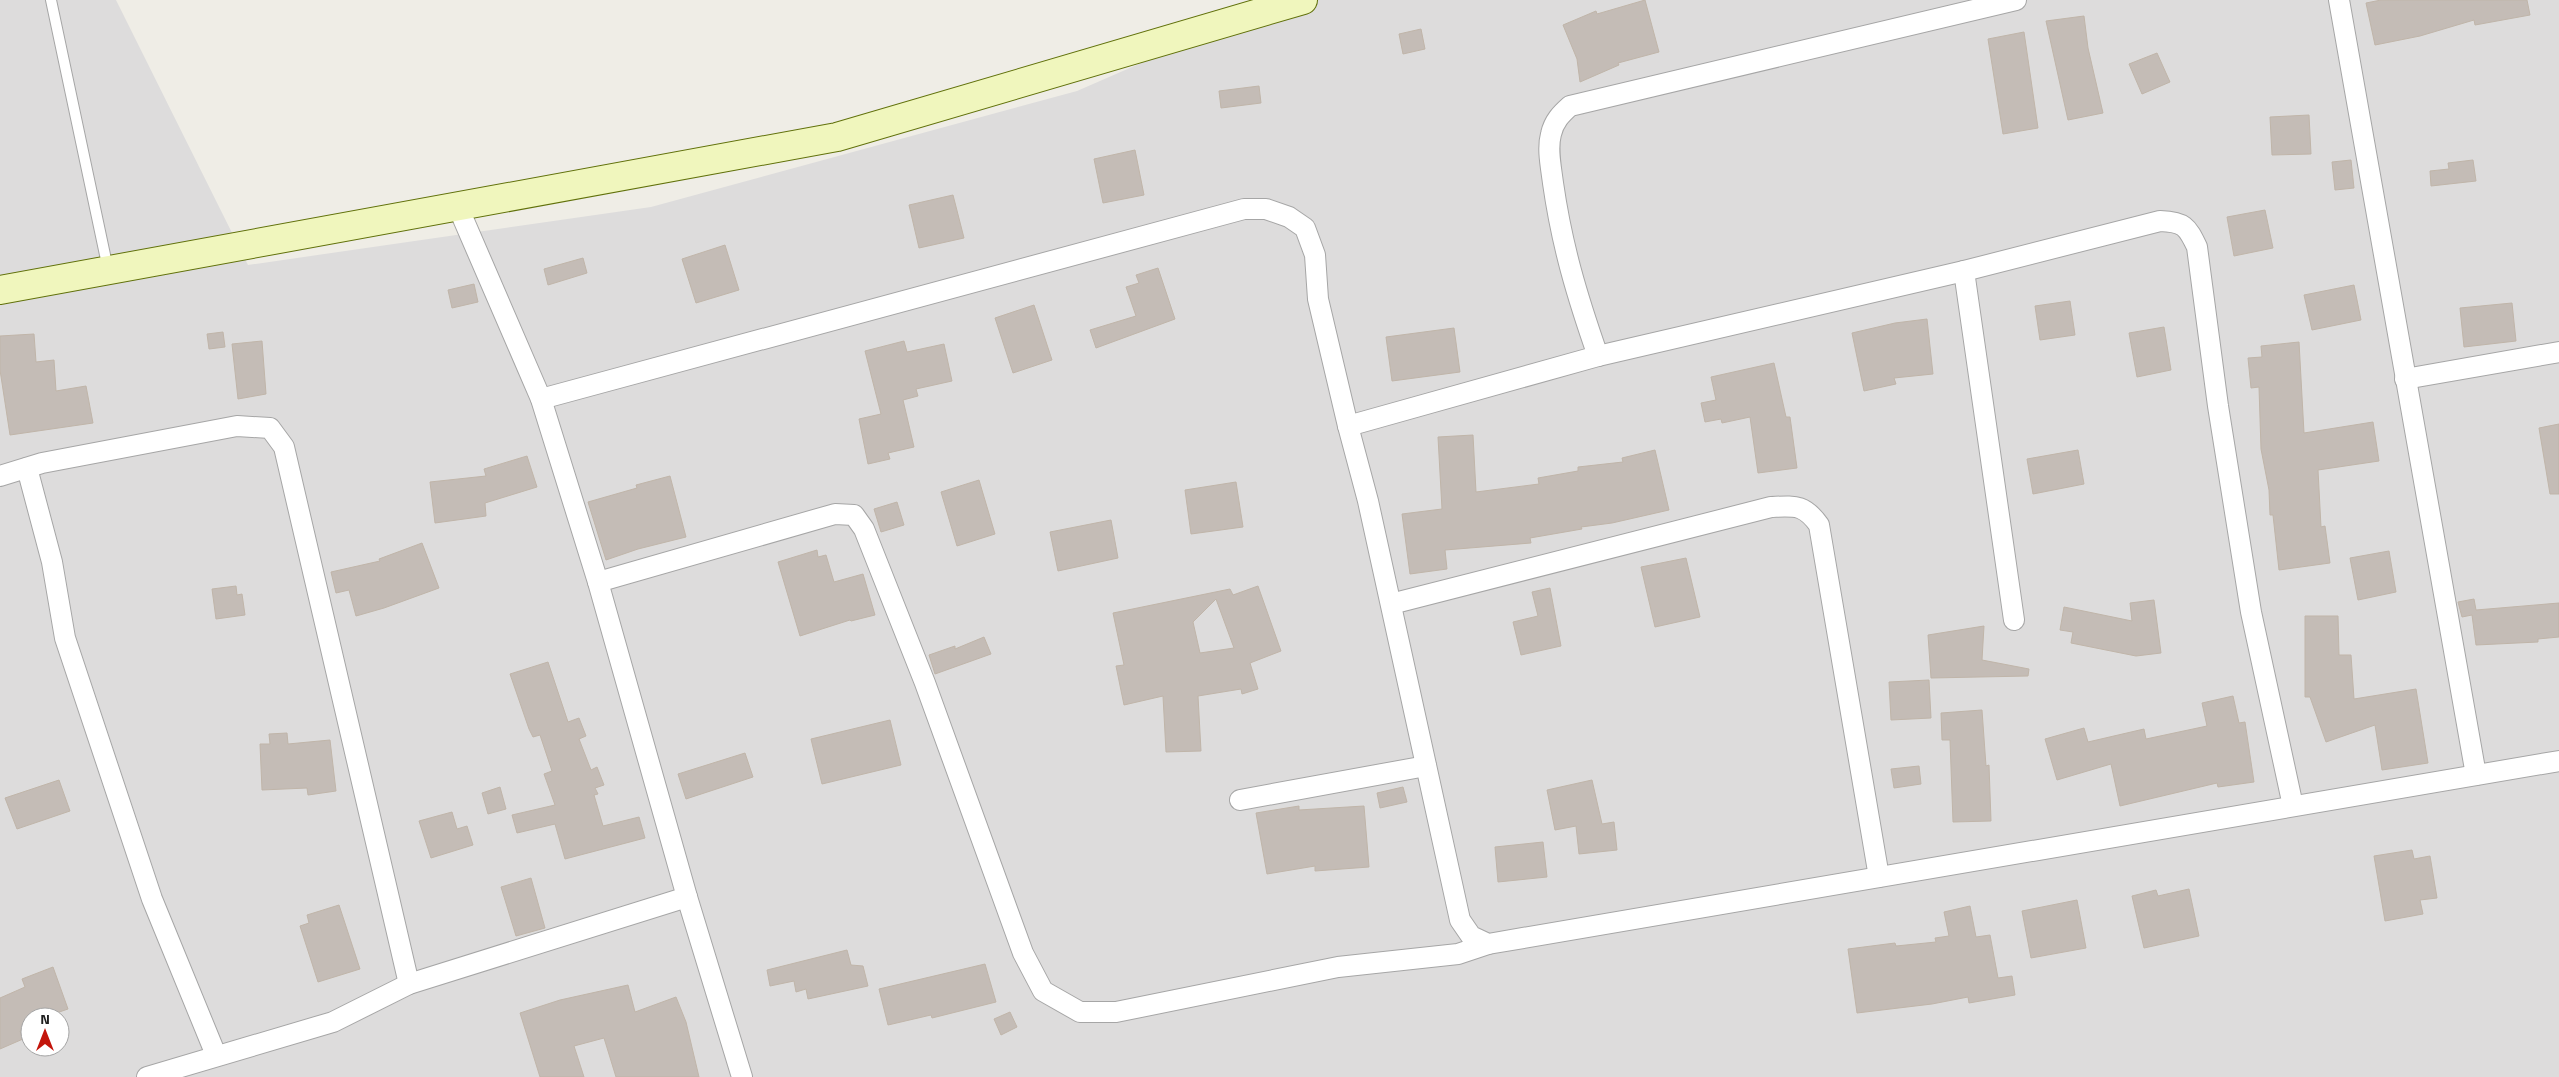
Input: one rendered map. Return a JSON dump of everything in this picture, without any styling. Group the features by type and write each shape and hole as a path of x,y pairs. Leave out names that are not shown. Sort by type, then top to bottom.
{"main road":[{"path":"0,290 838,137 1303,0"}],"street":[{"path":"1598,356 1574,290 1561,230 1549,154 1551,134 1558,117 1570,106 2016,0"},
{"path":"2339,0 2476,775"},
{"path":"458,207 541,399 598,582 687,897 742,1077"},
{"path":"541,399 1244,209 1266,208 1289,217 1305,228 1314,255 1318,299 1368,501 1460,920 1471,936 1488,944"},
{"path":"1348,426 1598,356 1964,272 2160,221 2177,222 2188,229 2197,247 2218,406 2251,612 2293,806"},
{"path":"1964,272 2014,620"},
{"path":"2405,378 2559,352"},
{"path":"0,476 27,468 237,426 270,428 284,448 409,984"},
{"path":"27,468 52,562 65,638 152,899 216,1055"},
{"path":"1391,604 1771,507 1791,506 1809,511 1819,525 1879,877"},
{"path":"598,582 836,514 854,515 864,528 925,683 1023,953 1043,991 1080,1012 1116,1012 1338,968 1458,954 1488,944 2559,761"},
{"path":"1240,800 1426,766"},
{"path":"147,1077 216,1055 333,1022 409,984 687,897"}],"lane":[{"path":"51,0 108,270"}],"shaded area":[{"path":"0,0 116,0 248,265 651,207 1077,91 1286,0 2559,0 2559,1077 0,1077"}],"building":[{"path":"1645,0 1659,52 1618,63 1619,65 1580,82 1577,59 1563,25 1596,11 1597,14"},
{"path":"2381,0 2527,0 2530,15 2475,25 2474,20 2420,36 2375,45 2366,3"},
{"path":"2084,16 2088,48 2103,113 2068,120 2046,21"},
{"path":"1421,29 1425,49 1403,54 1399,34"},
{"path":"2024,32 2038,128 2003,134 1988,39"},
{"path":"2157,53 2170,82 2142,94 2129,64"},
{"path":"1259,86 1261,103 1221,108 1219,91"},
{"path":"2309,115 2311,154 2272,155 2270,117"},
{"path":"1135,150 1144,195 1103,203 1094,159"},
{"path":"2351,160 2354,188 2335,190 2332,162"},
{"path":"2473,160 2476,181 2431,186 2430,171 2449,169 2448,163"},
{"path":"953,195 964,238 919,248 909,205"},
{"path":"2265,210 2273,248 2234,256 2227,217"},
{"path":"725,245 739,290 696,303 682,259"},
{"path":"583,258 587,273 548,285 544,269"},
{"path":"1158,268 1175,319 1096,348 1090,330 1136,316 1126,287 1139,283 1136,275"},
{"path":"474,284 478,302 452,308 448,290"},
{"path":"2354,285 2361,320 2312,330 2304,295"},
{"path":"2070,301 2075,335 2040,340 2035,306"},
{"path":"2512,303 2516,341 2464,347 2460,308"},
{"path":"1034,305 1052,360 1013,373 995,318"},
{"path":"1927,319 1933,374 1894,378 1896,384 1864,391 1852,333 1895,323"},
{"path":"2164,327 2171,370 2137,377 2129,333"},
{"path":"1454,328 1460,372 1392,381 1386,337"},
{"path":"223,332 225,347 209,349 207,334"},
{"path":"34,334 36,362 54,360 56,391 86,386 93,423 10,435 0,370 0,336"},
{"path":"262,341 266,394 238,399 232,344"},
{"path":"904,341 907,352 944,344 952,381 916,389 918,396 903,400 914,447 888,453 890,459 868,464 859,419 881,414 865,351"},
{"path":"2299,342 2304,433 2373,422 2379,461 2318,470 2321,527 2325,526 2330,563 2279,570 2273,515 2270,515 2269,490 2261,449 2259,387 2251,388 2248,358 2262,357 2261,346"},
{"path":"1774,363 1786,417 1790,417 1797,468 1758,473 1750,417 1722,423 1721,419 1705,422 1701,403 1716,400 1711,377"},
{"path":"2559,424 2559,494 2550,494 2539,428"},
{"path":"1473,435 1476,492 1539,484 1538,478 1578,471 1578,467 1623,462 1622,458 1655,450 1669,510 1530,538 1531,543 1445,550 1447,569 1410,574 1402,514 1442,509 1438,437"},
{"path":"2078,450 2084,484 2033,494 2027,459"},
{"path":"527,456 537,487 485,503 486,516 435,523 430,482 486,476 484,469"},
{"path":"670,476 686,537 638,549 606,560 588,502 637,488 636,485"},
{"path":"979,480 995,534 957,546 941,492"},
{"path":"1236,482 1243,527 1191,534 1185,490"},
{"path":"897,502 904,525 881,532 874,509"},
{"path":"1111,520 1118,558 1058,571 1050,532"},
{"path":"422,543 439,588 356,616 349,590 336,593 331,572 380,561 379,559"},
{"path":"817,550 818,557 826,555 834,582 863,574 875,615 850,620 800,636 778,562"},
{"path":"2389,551 2396,592 2358,600 2350,558"},
{"path":"1686,558 1700,617 1655,627 1641,567"},
{"path":"236,586 237,595 242,594 245,615 216,619 212,589"},
{"path":"1258,586 1281,651 1250,663 1258,689 1242,694 1241,689 1198,696 1201,751 1166,752 1163,696 1124,705 1116,666 1124,665 1113,613 1230,589 1233,595","holes":["1216,599 1234,648 1200,653 1193,622"]},
{"path":"1550,588 1561,646 1521,655 1513,622 1538,616 1532,592"},
{"path":"2474,599 2476,610 2559,603 2559,637 2538,639 2538,642 2476,645 2472,615 2462,617 2458,602"},
{"path":"2154,600 2161,653 2136,656 2071,643 2073,632 2060,630 2064,607 2132,621 2130,603"},
{"path":"2305,616 2338,616 2339,655 2351,655 2354,699 2416,689 2428,763 2382,770 2375,725 2326,742 2310,697 2305,697"},
{"path":"1984,626 1982,660 2029,669 2028,676 1931,678 1928,635"},
{"path":"984,637 991,654 935,674 929,655 955,646 955,649"},
{"path":"548,662 568,722 579,718 586,736 579,739 591,770 597,767 604,785 595,788 598,794 594,795 603,826 639,817 645,838 565,859 555,824 517,833 512,815 555,805 544,774 552,771 540,735 533,737 529,729 510,674"},
{"path":"1929,680 1931,718 1891,720 1889,682"},
{"path":"2233,696 2239,723 2245,722 2254,782 2218,787 2217,783 2120,806 2111,764 2057,780 2045,739 2084,728 2088,742 2144,729 2146,739 2207,726 2202,703"},
{"path":"1982,710 1986,766 1989,765 1991,821 1953,822 1950,740 1942,740 1941,713"},
{"path":"890,720 901,765 822,784 811,739"},
{"path":"287,733 288,744 330,740 336,791 308,795 307,788 262,790 260,744 270,744 269,734"},
{"path":"745,753 753,777 686,799 678,774"},
{"path":"1919,766 1921,784 1894,788 1891,769"},
{"path":"59,780 70,811 17,829 5,798"},
{"path":"1592,780 1602,824 1614,822 1617,850 1579,854 1576,826 1555,830 1547,790"},
{"path":"500,787 506,809 488,814 482,793"},
{"path":"1403,787 1407,802 1380,808 1377,793"},
{"path":"1299,806 1299,810 1364,806 1369,867 1315,871 1315,866 1267,874 1256,813"},
{"path":"452,812 457,829 467,826 473,845 431,858 419,821"},
{"path":"1543,842 1547,877 1498,882 1495,847"},
{"path":"2412,850 2414,859 2430,856 2437,898 2420,900 2423,914 2385,921 2374,856"},
{"path":"531,878 545,928 516,936 501,887"},
{"path":"2189,889 2199,936 2144,948 2132,896 2156,890 2158,896"},
{"path":"2077,900 2086,948 2031,958 2022,911"},
{"path":"339,905 360,969 318,982 300,926 309,923 307,915"},
{"path":"1970,906 1976,937 1990,935 1998,978 2012,976 2015,995 1969,1003 1968,997 1932,1004 1857,1013 1848,949 1895,943 1896,946 1936,942 1935,938 1949,936 1944,912"},
{"path":"847,950 851,965 863,966 868,986 808,999 806,989 796,992 794,981 770,986 767,970"},
{"path":"985,964 996,1002 932,1018 931,1015 888,1025 879,989"},
{"path":"53,967 67,1007 20,1007 20,1040 0,1049 0,998 25,987 22,979"},
{"path":"628,985 635,1012 676,997 686,1022 699,1077 616,1077 604,1038 574,1046 584,1077 540,1077 520,1013 560,1000"},
{"path":"1010,1012 1017,1027 1001,1035 994,1019"}]}
